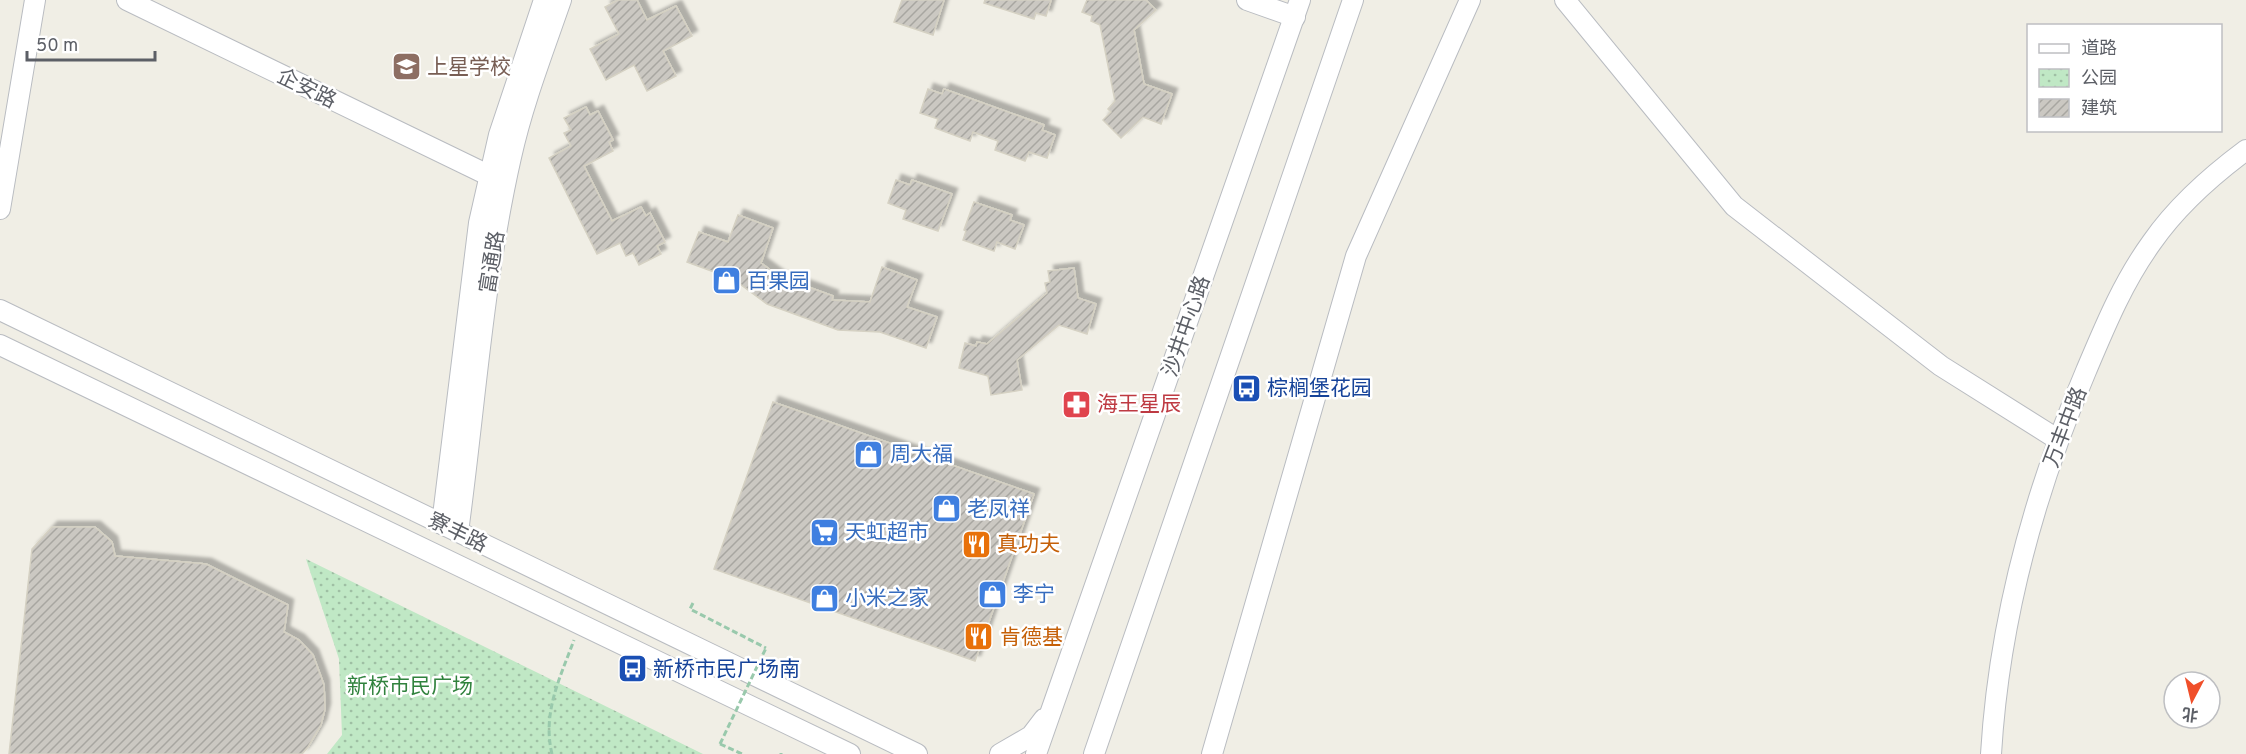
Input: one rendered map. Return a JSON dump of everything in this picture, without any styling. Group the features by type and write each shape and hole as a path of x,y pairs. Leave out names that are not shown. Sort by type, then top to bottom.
{"street":[{"path":"0,209 35,0"},
{"name":"企安路","path":"126,0 488,176"},
{"name":"富通路","path":"450,528 469,289 488,176 504,117 543,0"},
{"name":"富通路","path":"450,528 506,177 520,122 561,0"},
{"path":"1246,0 1298,8"},
{"path":"1096,751 1353,0"},
{"path":"1212,754 1356,256 1470,0"},
{"path":"1565,0 1734,206 1941,366 2057,439"},
{"name":"沙井中心路","path":"1036,754 1298,8"},
{"name":"万丰中路","path":"1991,754 1995,693 2011,596 2057,439 2118,295 2152,240 2192,194 2246,150"},
{"name":"寮丰路","path":"0,310 917,754"},
{"name":"寮丰路","path":"0,345 850,754"},
{"path":"1000,754 1031,736 1051,710"}],"path":[{"path":"693,603 690,609 766,648 720,744 742,754"},
{"path":"552,754 549,731 552,698 580,624"}],"green space":[{"name":"新桥市民广场","path":"306,559 703,754 327,754 342,735 339,659"}],"building":[{"path":"618,0 637,0 647,20 676,6 692,36 663,51 676,76 647,91 634,65 606,80 590,49 619,34 605,7"},
{"path":"902,0 944,0 933,35 894,22"},
{"path":"985,0 1051,0 1046,16 1036,13 1034,19 984,3"},
{"path":"1087,0 1146,0 1156,10 1134,30 1144,84 1172,94 1161,124 1143,117 1121,138 1103,120 1111,112 1108,109 1115,101 1100,25 1091,21 1092,16 1082,12"},
{"path":"928,89 942,94 944,89 1044,125 1042,130 1055,135 1047,158 1029,152 1025,161 995,150 998,141 973,132 970,141 935,128 938,119 920,113"},
{"path":"586,107 590,115 598,111 613,140 609,142 613,151 584,166 612,221 641,207 646,216 650,213 665,242 657,246 661,254 639,265 633,253 626,256 620,243 597,254 549,158 571,146 564,133 571,130 564,118"},
{"path":"896,180 910,185 912,180 952,194 938,231 903,219 906,210 888,203"},
{"path":"974,202 1012,215 1010,220 1024,225 1015,249 997,242 994,251 963,240 966,231 964,230"},
{"path":"738,215 773,228 761,263 791,285 792,281 833,296 832,300 870,302 882,267 917,280 907,307 937,317 926,348 880,332 838,330 767,304 733,279 687,262 699,232 728,242"},
{"path":"1074,268 1078,298 1096,304 1087,334 1059,325 1017,360 1022,390 991,395 988,376 959,368 965,343 976,346 977,342 987,344 1047,293 1045,283 1050,282 1048,271"},
{"path":"773,402 1034,494 975,661 714,569"},
{"path":"52,527 95,527 112,542 115,556 206,564 288,605 284,632 299,640 313,655 324,685 325,709 321,725 302,754 9,754 32,549"}],"place":[{"name":"上星学校","path":"406,67"},
{"name":"百果园","path":"726,281"},
{"name":"棕榈堡花园","path":"1246,388"},
{"name":"海王星辰","path":"1076,404"},
{"name":"周大福","path":"869,454"},
{"name":"老凤祥","path":"946,509"},
{"name":"天虹超市","path":"824,532"},
{"name":"真功夫","path":"976,544"},
{"name":"李宁","path":"992,594"},
{"name":"小米之家","path":"824,598"},
{"name":"肯德基","path":"979,637"},
{"name":"新桥市民广场南","path":"632,669"}]}
